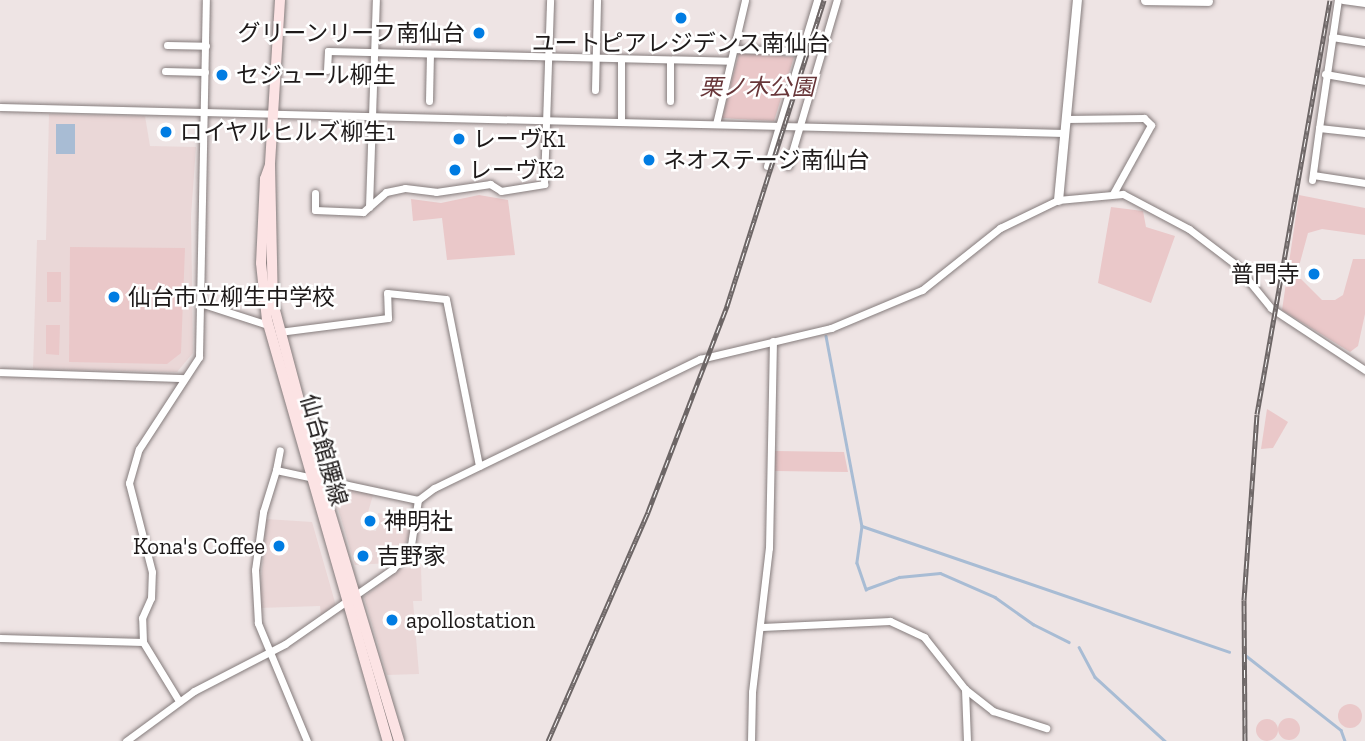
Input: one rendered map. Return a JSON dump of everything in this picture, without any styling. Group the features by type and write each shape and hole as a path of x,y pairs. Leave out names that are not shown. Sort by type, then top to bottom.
{"main road":[{"name":"仙台館腰線","path":"280,0 270,164 271,276 279,332 315,478"},
{"name":"仙台館腰線","path":"270,164 265,178 261,263 268,325 315,478 388,741"},
{"name":"仙台館腰線","path":"350,601 399,741"}],"street":[{"path":"179,701 143,642 142,618 152,598 152,572 131,494 130,473 143,441 198,357 203,304 206,0"},
{"path":"369,207 376,0"},
{"path":"315,193 315,210 363,212 386,192 405,188 436,192 490,184 501,191 544,184 550,0"},
{"path":"595,90 597,0"},
{"path":"716,124 745,0"},
{"path":"767,166 817,0"},
{"path":"788,166 837,0"},
{"path":"1058,200 1077,0"},
{"path":"1145,0 1210,1"},
{"path":"1365,4 1341,0 1325,75 1312,178 1365,183"},
{"path":"1332,37 1365,42"},
{"path":"167,45 206,46"},
{"path":"733,49 803,51"},
{"path":"327,70 328,51 730,61"},
{"path":"429,101 430,54"},
{"path":"621,59 621,121"},
{"path":"670,60 670,101"},
{"path":"165,71 205,72"},
{"path":"1325,75 1365,81"},
{"path":"0,107 1064,133"},
{"path":"1066,118 1144,118 1151,125 1114,192"},
{"path":"1319,128 1365,134"},
{"path":"276,470 418,500 479,466 700,359 831,328 922,290 1000,228 1058,200 1114,192 1206,240 1235,264 1271,308 1365,370"},
{"path":"279,332 388,318 387,293 446,299 479,466"},
{"path":"203,304 268,325"},
{"path":"751,741 752,692 762,627 769,548 774,341"},
{"path":"0,372 184,378"},
{"path":"280,450 263,512 255,570 258,623 307,741"},
{"path":"126,741 179,701 269,653 350,601 405,554 413,537 418,500"},
{"path":"762,627 890,621 924,637 965,690 993,710 1046,728"},
{"path":"0,638 143,642"},
{"path":"965,690 967,741"}],"shaded area":[{"name":"仙台市立柳生中学校","path":"49,114 145,116 150,146 196,147 191,216 193,353 177,372 33,369 37,240 46,240"},
{"path":"330,482 374,492 363,529 376,531 378,513 411,518 409,536 398,556 389,563 355,565"},
{"path":"266,519 312,522 336,606 321,616 320,606 259,608"},
{"name":"apollostation","path":"421,567 422,601 413,601 419,674 387,675 364,597 399,569"}],"green space":[{"name":"栗ノ木公園","path":"739,53 794,57 774,121 722,118"},
{"path":"479,195 508,200 515,255 447,260 442,218 413,221 411,199 441,203"},
{"path":"1299,195 1365,208 1365,235 1322,229 1308,233 1298,270 1301,279 1322,300 1335,300 1343,295 1353,259 1365,259 1365,314 1358,346 1350,352 1282,310"},
{"path":"1111,207 1143,211 1146,227 1175,236 1151,303 1098,283"},
{"path":"70,247 185,248 181,353 167,364 69,362"},
{"path":"47,272 61,272 61,302 47,302"},
{"path":"46,325 60,325 59,355 46,354"},
{"path":"1267,409 1288,422 1273,448 1261,449"},
{"path":"775,451 844,452 848,472 775,471"},
{"path":"1350,704 1361,711 1362,716 1355,727 1350,728 1339,721 1338,716 1345,705"},
{"path":"1289,718 1297,721 1300,729 1297,737 1289,740 1281,737 1278,729 1281,721"},
{"path":"1263,719 1271,719 1278,726 1278,734 1271,741 1263,741 1256,734 1256,726"}],"water":[{"path":"56,124 75,124 75,154 56,154"}],"waterway":[{"path":"826,336 862,526 1229,652"},
{"path":"862,526 857,563 866,589 899,577 940,573 995,597 1033,624 1069,642"},
{"path":"1079,647 1095,677 1165,741"},
{"path":"1244,654 1341,730 1345,741"}],"railway":[{"path":"548,741 648,512 727,306 824,0"},
{"path":"1245,741 1244,600 1257,414 1330,0"}],"place":[{"name":"ユートピアレジデンス南仙台","path":"681,18"},
{"name":"グリーンリーフ南仙台","path":"479,33"},
{"name":"セジュール柳生","path":"222,75"},
{"name":"ロイヤルヒルズ柳生1","path":"166,132"},
{"name":"レーヴK1","path":"459,139"},
{"name":"ネオステージ南仙台","path":"649,160"},
{"name":"レーヴK2","path":"455,170"},
{"name":"普門寺","path":"1314,274"},
{"name":"仙台市立柳生中学校","path":"114,297"},
{"name":"神明社","path":"370,521"},
{"name":"Kona's Coffee","path":"279,546"},
{"name":"吉野家","path":"363,556"},
{"name":"apollostation","path":"392,620"}]}
